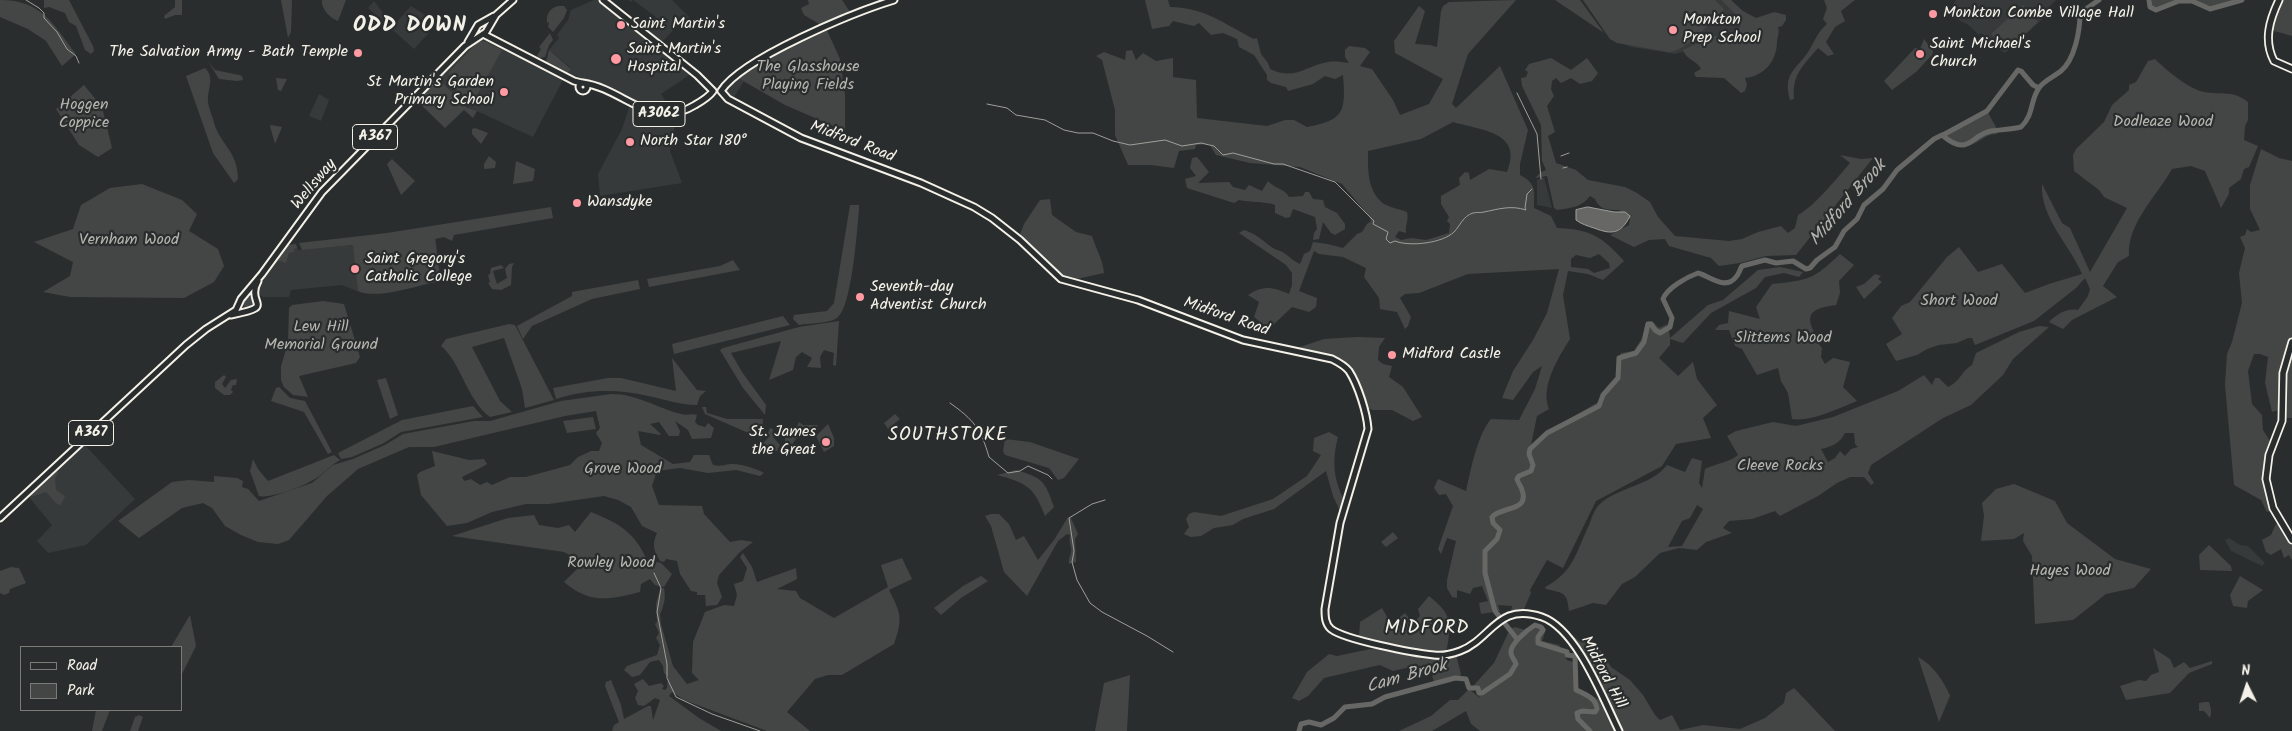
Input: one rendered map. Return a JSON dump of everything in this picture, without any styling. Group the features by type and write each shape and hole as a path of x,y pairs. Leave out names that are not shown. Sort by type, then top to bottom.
{"highway":[{"path":"2279,0 2269,27 2270,52 2277,63 2292,70"},
{"path":"2292,342 2283,373 2282,421 2269,456 2266,479 2273,508 2292,540"}],"main road":[{"name":"Wellsway","path":"262,274 322,192 465,46 485,31 496,15 512,0"},
{"path":"603,0 697,75 713,91 720,91 748,68 793,41 894,0"},
{"name":"Wellsway","path":"465,46 478,25 496,15"},
{"path":"476,29 478,33 485,31 481,23"},
{"name":"A3062","path":"485,31 498,42 586,85 586,90 603,90"},
{"name":"A3062","path":"581,84 603,90 651,112 665,114 675,114 689,108 708,97 713,91"},
{"name":"Midford Road","path":"720,91 728,99 801,138 921,183 983,212 1020,240 1061,279 1138,300 1243,340 1326,358 1341,364 1348,371 1366,412 1368,429 1338,535 1326,600 1325,616 1327,624 1335,632 1346,636 1439,655 1458,652 1467,648 1505,617"},
{"name":"A367","path":"244,296 262,274"},
{"name":"A367","path":"255,297 256,285 262,274"},
{"path":"251,294 258,302 256,309 252,312 246,312 242,309 240,303 244,296 251,294"},
{"name":"A367","path":"0,518 186,345 206,329 236,310 240,303"},
{"name":"A367","path":"228,316 246,312"},
{"name":"Midford Hill","path":"1505,617 1521,614 1536,616 1548,620 1561,629 1574,643 1582,657 1619,731"}],"shaded area":[{"name":"Saint Martin's Hospital","path":"594,0 599,0 691,74 661,94 665,100 654,110 628,97 568,73 571,68 549,50 559,38 557,35 568,20 571,10"},
{"path":"633,0 672,0 691,19 683,30 677,26 662,42 644,29 656,17"},
{"name":"Monkton Prep School","path":"1583,0 1721,0 1742,21 1743,27 1739,34 1733,37 1675,54 1632,47 1610,39"},
{"path":"1956,0 2056,0 2050,6 2048,14 2005,53 1994,47 1981,33 1979,35 1967,24 1946,14"},
{"path":"374,1 384,14 396,23 411,6 438,23 414,49 368,8"},
{"name":"St Martin's Garden Primary School","path":"481,40 490,41 564,78 533,137 466,106 438,78 468,46"},
{"path":"739,79 744,81 733,99 728,95 727,87"},
{"path":"319,94 329,100 321,121 309,116"},
{"path":"630,105 651,115 671,117 671,120 676,120 670,151 682,183 600,196 598,174 622,129"},
{"path":"1544,177 1552,208 1537,205 1537,180"},
{"path":"1588,207 1625,212 1630,216 1619,230 1606,232 1576,220 1576,210"},
{"name":"Saint Gregory's Catholic College","path":"435,234 441,281 383,293 362,293 342,285 291,290 289,297 263,297 259,294 263,280 288,245 296,244 298,250 387,242"},
{"path":"84,444 135,499 86,545 48,553 37,541 52,525 28,496"},
{"path":"2229,538 2240,545 2248,546 2265,563 2262,566 2231,551 2225,540"}],"green space":[{"path":"0,0 26,4 36,9 53,24 76,54 62,66 46,41 28,29 0,17"},
{"path":"44,0 69,0 93,46 94,51 91,54 85,50 76,26 69,22 65,13 49,7 44,8"},
{"path":"175,0 182,0 182,15 175,15 165,19 164,16 175,7"},
{"path":"281,0 292,0 291,32 288,38"},
{"path":"322,0 346,0 338,21 327,13 323,7"},
{"path":"808,0 842,0 850,12 821,25 804,15 801,8 809,4"},
{"path":"1145,0 1168,0 1170,7 1194,10 1254,39 1257,38 1261,54 1270,69 1286,74 1300,72 1328,62 1349,63 1345,57 1345,50 1349,46 1365,48 1370,52 1360,66 1372,69 1393,100 1400,115 1429,104 1443,79 1395,53 1394,41 1419,6 1425,11 1415,44 1437,47 1441,11 1443,6 1449,2 1516,0 1468,54 1452,104 1456,108 1500,66 1528,130 1520,164 1520,175 1532,185 1534,208 1551,216 1557,228 1578,230 1602,240 1624,261 1603,280 1588,274 1568,271 1563,295 1570,339 1552,373 1547,391 1549,409 1537,416 1531,445 1545,433 1600,401 1616,377 1621,353 1634,351 1642,338 1646,322 1652,321 1659,328 1668,324 1670,338 1708,305 1723,300 1758,270 1780,267 1803,272 1799,277 1784,273 1765,277 1756,288 1711,313 1683,343 1670,339 1670,345 1659,358 1678,376 1693,362 1697,379 1717,405 1703,418 1711,438 1676,444 1662,466 1596,501 1563,568 1547,560 1530,590 1531,593 1524,609 1511,611 1512,606 1498,605 1500,611 1481,614 1479,603 1488,601 1482,586 1473,588 1470,594 1457,590 1457,598 1452,597 1447,588 1447,580 1456,541 1447,538 1441,554 1438,549 1453,506 1446,494 1439,495 1434,488 1438,479 1466,491 1478,443 1491,419 1519,420 1535,389 1542,366 1533,372 1513,400 1502,398 1513,371 1533,340 1547,313 1559,269 1468,274 1419,293 1405,294 1400,298 1411,317 1405,329 1397,312 1380,309 1379,298 1364,277 1366,268 1343,257 1319,254 1314,251 1299,291 1317,298 1316,307 1309,312 1292,307 1269,329 1254,317 1259,302 1248,295 1264,288 1289,294 1292,285 1292,273 1286,265 1239,233 1244,230 1252,233 1300,264 1304,254 1310,251 1313,242 1343,248 1357,234 1362,232 1371,221 1369,216 1342,184 1300,167 1250,163 1216,155 1209,144 1196,145 1195,149 1179,151 1174,168 1128,165 1115,135 1115,110 1102,60 1096,56 1104,52 1125,60 1126,51 1132,50 1136,60 1143,53 1156,61 1173,58 1173,77 1196,80 1197,118 1267,126 1285,120 1294,120 1307,127 1329,121 1335,117 1343,106 1343,75 1335,79 1325,76 1313,84 1288,91 1286,87 1267,80 1267,75 1254,55 1239,47 1237,39 1223,33 1211,35 1199,23 1194,26 1173,21 1169,26 1152,29","holes":["1453,122 1486,131 1504,140 1509,148 1511,158 1507,172 1489,169 1470,180 1469,173 1465,172 1459,178 1460,185 1441,196 1441,204 1449,217 1447,221 1450,224 1449,233 1426,240 1411,238 1401,240 1395,237 1399,231 1406,233 1407,212 1384,204 1374,193 1371,187 1368,151 1421,139","1599,254 1609,263 1610,268 1594,273 1588,269 1571,267 1571,259 1576,255 1590,258"]},
{"path":"1555,0 1580,0 1604,33"},
{"name":"Monkton Prep School","path":"1583,0 1715,0 1724,9 1691,41 1683,47 1669,52 1617,43 1610,39"},
{"path":"1721,0 1731,0 1743,11 1756,18 1774,12 1786,15 1786,20 1782,26 1778,27 1779,33 1776,50 1771,62 1763,71 1752,77 1745,78 1747,85 1745,91 1741,93 1724,78 1696,77 1694,73 1701,69 1683,50 1700,42 1704,36 1710,34 1725,40 1739,35 1741,20"},
{"path":"1824,0 1855,0 1841,11 1845,21 1835,27 1826,42 1834,54 1828,56 1818,48 1803,65 1795,83 1794,99 1790,100 1788,83 1792,72 1810,49 1819,32 1827,24 1823,19 1827,8"},
{"path":"2152,0 2177,0 2157,8 2152,5"},
{"path":"2193,0 2241,0 2210,9"},
{"path":"2282,0 2292,0 2292,36 2271,30"},
{"path":"2023,5 2038,22 2007,51 1991,34"},
{"path":"558,6 564,6 567,10 564,18 553,32 548,27 547,17 551,10"},
{"name":"The Glasshouse Playing Fields","path":"826,28 840,59 845,95 845,131 785,105 738,78 792,44"},
{"path":"550,33 553,40 545,57 539,58 537,56 541,49 539,47"},
{"path":"1924,39 1933,51 1932,55 1916,72 1892,90 1884,81 1915,48 1920,49"},
{"path":"484,41 502,50 472,104 450,83 449,72 478,42"},
{"path":"549,50 571,69 568,73 546,62"},
{"path":"1551,58 1571,70 1587,58 1598,73 1592,81 1580,84 1571,78 1561,83 1556,78 1552,81 1551,89 1554,96 1547,106 1555,132 1548,136 1556,163 1576,170 1588,180 1625,187 1637,193 1650,202 1658,217 1675,236 1729,241 1742,239 1758,232 1781,226 1788,233 1795,228 1798,215 1819,198 1850,163 1840,155 1861,159 1873,158 1796,255 1766,256 1719,266 1711,258 1669,246 1665,239 1649,240 1634,247 1610,235 1629,225 1630,219 1619,210 1602,207 1590,196 1580,205 1557,210 1554,208 1547,176 1535,178 1546,170 1542,161 1541,125 1522,86 1521,78 1526,77 1528,72 1525,70 1529,64"},
{"name":"Dodleaze Wood","path":"2155,59 2178,78 2198,90 2210,93 2232,94 2248,102 2248,120 2245,126 2244,140 2258,146 2249,167 2244,169 2241,179 2229,188 2229,194 2221,208 2205,171 2191,166 2172,169 2138,221 2133,232 2129,256 2118,262 2103,286 2117,297 2072,320 2063,329 2049,322 2062,312 2078,310 2088,296 2090,289 2085,278 2076,288 2034,321 1975,345 1972,338 1968,338 1957,343 1939,345 1917,355 1896,361 1886,344 1902,334 1892,318 1901,306 1910,302 1947,257 1959,247 1978,272 2002,264 2025,293 2082,274 2051,220 2043,196 2042,184 2062,223 2070,228 2090,272 2127,208 2104,197 2099,190 2074,171 2073,155 2076,149 2104,122 2112,105 2129,90 2129,85 2136,82 2148,61"},
{"path":"208,61 215,70 242,76 243,80 219,79"},
{"path":"205,68 210,78 208,99 210,111 219,134 235,161 238,179 234,183 213,153 186,76"},
{"path":"276,78 287,79 281,91 278,90"},
{"path":"438,78 466,107 477,111 473,118 464,110 445,128 416,100"},
{"name":"Hoggen Coppice","path":"84,85 102,107 112,148 98,157 79,145 56,109"},
{"path":"1987,111 1996,127 1997,134 1992,134 1965,146 1943,135"},
{"path":"270,126 282,127 275,144"},
{"path":"475,128 488,133 481,144 472,134 472,129"},
{"path":"2261,149 2279,158 2292,161 2292,418 2284,418 2285,408 2272,412 2265,383 2268,357 2254,354 2248,371 2252,404 2262,415 2263,430 2270,441 2265,481 2271,511 2267,512 2261,500 2234,485 2225,385 2227,354 2242,303 2239,273 2245,248 2240,237 2245,235 2247,229 2251,232 2260,230 2250,209 2250,185"},
{"path":"489,156 496,162 495,168 484,169 484,164"},
{"path":"1197,157 1209,172 1198,183 1229,182 1233,187 1245,190 1249,185 1262,191 1268,181 1285,192 1289,197 1303,196 1305,192 1309,192 1313,199 1323,200 1325,207 1337,213 1345,224 1345,229 1335,235 1331,233 1323,222 1319,239 1313,240 1317,229 1315,217 1293,209 1290,217 1286,218 1275,213 1275,205 1272,204 1239,200 1234,203 1187,188 1185,179 1196,176 1190,168 1192,158"},
{"path":"392,159 415,181 401,195 387,164"},
{"path":"516,161 535,169 533,181 513,184"},
{"name":"Vernham Wood","path":"142,184 182,200 197,214 189,231 218,249 224,266 214,282 184,298 70,297 43,292 70,276 73,262 34,242 73,229 81,205 110,188"},
{"path":"1050,199 1052,215 1076,232 1092,236 1104,273 1072,280 1060,276 1019,237 1024,224 1040,200"},
{"path":"850,205 859,205 859,210 853,268 842,311 833,320 799,325 793,319 794,315 827,311 834,303"},
{"path":"551,207 553,218 454,235 452,241 444,237 435,239 440,281 387,293 376,294 358,291 353,245 302,250 299,243 387,233"},
{"path":"296,244 297,248 294,249 294,252 289,253 286,263 277,260 288,245"},
{"name":"Slittems Wood","path":"1840,254 1854,265 1839,281 1840,293 1836,305 1814,311 1810,318 1822,348 1821,357 1825,364 1833,358 1850,362 1843,387 1857,401 1816,416 1792,419 1788,393 1781,381 1778,368 1757,375 1742,349 1735,346 1729,330 1715,330 1719,325 1728,323 1729,311 1760,319 1756,307 1772,284 1803,280 1810,277 1823,269"},
{"path":"733,260 740,270 649,287 647,279 720,266"},
{"path":"514,263 511,285 501,290 492,289 488,283 490,282 488,275 491,268 501,265 504,268 493,271 497,284 507,278 505,269 509,264"},
{"path":"1875,274 1881,276 1878,279 1882,282 1864,299 1856,287 1864,284"},
{"path":"638,280 640,289 592,299 532,326 523,339 517,326 572,296 572,292"},
{"path":"247,297 251,297 255,303 251,309 247,309 243,305 243,301"},
{"name":"Lew Hill Memorial Ground","path":"323,301 344,304 360,357 356,363 299,376 308,397 293,395 284,387 281,380 281,366 288,343 289,308 292,305"},
{"path":"783,316 790,325 674,354 672,344"},
{"path":"839,321 836,366 833,365 834,353 824,350 820,357 821,368 807,367 812,358 802,352 796,357 793,370 769,380 781,341 731,353 766,405 765,415 743,388 720,350 799,327"},
{"path":"509,324 515,325 554,400 525,408 522,389 504,338 472,347 500,401 512,412 490,417 475,401 454,361 441,346 446,339"},
{"name":"Cleeve Rocks","path":"2039,326 2049,327 2013,359 2003,375 1971,405 1943,418 1871,465 1868,473 1874,483 1871,485 1864,477 1850,477 1780,516 1775,511 1752,519 1729,521 1723,528 1732,533 1706,542 1697,550 1679,548 1660,553 1635,577 1622,584 1606,605 1593,603 1569,611 1564,594 1546,589 1545,587 1555,581 1568,568 1577,553 1598,506 1607,498 1652,478 1667,465 1685,472 1692,458 1702,461 1699,483 1702,488 1705,469 1738,455 1727,436 1736,431 1773,422 1796,426 1833,417 1898,391 1924,375 1932,385 1935,378 1939,378 1948,387 1972,365 1976,353 2019,332","holes":["1845,433 1854,433 1855,444 1858,447 1851,449 1845,456 1840,451 1835,458 1828,462 1821,449 1835,444","1697,505 1703,509 1682,546 1668,547 1682,521 1690,518"]},
{"path":"1385,338 1379,347 1378,360 1383,364 1392,366 1389,377 1403,387 1422,417 1413,421 1392,410 1373,410 1364,407 1353,377 1336,363 1291,350 1324,339"},
{"path":"672,358 697,390 706,391 700,396 697,405 613,391 579,393 556,399 553,388 608,378 621,378 676,391"},
{"path":"224,375 226,377 222,384 225,388 231,380 237,379 236,385 233,385 231,390 233,392 230,395 224,395 215,388 215,382"},
{"path":"386,378 398,415 390,419 377,380"},
{"path":"279,387 290,398 305,401 332,452 328,454 304,412 271,401 276,388"},
{"name":"Grove Wood","path":"611,394 630,396 683,415 697,415 695,422 698,425 705,427 708,423 714,428 711,438 692,439 688,430 675,421 680,431 679,436 669,436 659,422 650,424 660,435 638,431 641,445 673,464 690,462 694,455 709,455 713,465 740,465 754,468 764,473 760,476 736,470 708,473 680,468 657,471 652,486 659,505 702,506 704,514 730,542 741,540 753,542 740,552 719,575 717,583 722,597 717,605 706,606 705,595 697,595 697,592 691,591 680,574 677,561 666,559 664,562 660,561 654,547 657,533 642,526 631,507 618,500 604,496 549,504 526,504 492,512 467,523 447,526 421,495 417,475 435,466 432,451 469,460 484,459 487,464 462,477 464,481 471,479 480,485 487,482 492,485 510,477 526,477 570,465 578,457 591,451 599,451 602,443 596,433 600,428 596,411 565,416 434,447 409,447 358,469 327,496 289,540 278,544 258,542 241,535 225,526 212,508 203,503 182,508 139,538 118,521 172,482 189,480 214,482 214,476 237,478 243,481 242,487 248,489 259,501 312,483 333,465 353,459 385,445 403,434 474,421 490,421 561,401"},
{"path":"473,406 483,417 401,432 384,443 352,457 341,459 338,453 402,420"},
{"path":"702,407 706,407 707,413 727,419 763,419 762,439 705,414"},
{"path":"895,414 900,419 888,429 884,423"},
{"path":"593,417 596,429 567,433 563,421"},
{"path":"799,422 803,425 818,425 814,430 798,437 792,446 785,444 785,438 800,428 796,428"},
{"path":"828,424 834,438 834,446 824,452 816,436"},
{"path":"770,428 773,429 773,437 780,445 777,451 770,454 771,447 763,443 770,436 768,433"},
{"path":"1329,432 1338,437 1334,461 1336,477 1344,500 1340,511 1333,496 1326,471 1274,509 1243,519 1233,525 1214,528 1201,536 1191,537 1184,534 1189,527 1186,519 1189,514 1194,512 1221,516 1273,499 1307,476 1321,455 1313,451 1314,438"},
{"path":"1005,439 1030,442 1079,459 1064,478 1058,480 1049,468 1005,455 1003,451"},
{"path":"334,455 340,460 315,479 293,489 270,496 259,496 250,471 253,459 258,469 268,481"},
{"path":"57,468 58,473 55,478 56,490 65,496 61,505 57,504 46,492 28,496"},
{"path":"1016,470 1038,478 1045,486 1054,507 1045,516 1033,492 1016,481 997,475"},
{"name":"Hayes Wood","path":"2014,484 2055,501 2067,523 2115,559 2151,569 2134,588 2106,594 2073,620 2035,624 2032,556 2023,541 2024,533 2014,539 1981,541 1984,516 1982,503 1996,489"},
{"name":"Rowley Wood","path":"591,512 627,531 639,545 649,565 654,561 661,563 672,574 664,587 655,585 650,579 641,584 640,592 619,597 591,597 573,589 564,582 577,569 573,557 564,552 452,536 508,518 534,515 539,525 558,528 569,525 575,532"},
{"path":"999,514 1009,524 1016,540 1024,536 1038,560 1054,540 1068,517 1071,518 1078,534 1075,539 1076,562 1069,564 1071,550 1070,535 1067,534 1058,541 1027,596 1004,572 991,526 985,516"},
{"path":"2276,524 2280,525 2292,544 2292,560 2289,555 2284,558 2281,549 2271,555 2266,552 2262,540 2271,535"},
{"path":"1393,532 1398,538 1386,547 1381,542"},
{"path":"2209,545 2231,566 2232,571 2200,570 2199,555"},
{"path":"743,553 752,567 757,582 796,568 797,579 777,589 796,591 800,598 834,618 888,587 881,565 902,558 912,579 889,590 896,605 900,622 894,644 842,675 828,675 815,679 787,712 810,731 767,731 684,700 672,692 669,696 721,731 612,731 614,725 619,722 605,686 606,682 611,680 621,705 624,719 651,706 653,720 660,700 655,698 644,706 638,705 635,698 638,691 634,684 643,679 649,686 661,683 664,686 662,689 665,690 667,688 668,677 664,673 663,666 659,660 650,662 640,675 632,677 624,670 627,666 657,655 660,645 656,638 659,633 655,624 657,622 656,604 660,589 664,588 665,594 664,605 660,614 661,624 673,666 687,684 699,680 692,673 693,642 705,612 724,605 734,606 737,595 734,584 743,581 747,568 740,557"},
{"path":"11,567 19,568 26,583 10,589 9,593 4,595 0,593 0,571"},
{"path":"981,576 988,581 961,598 941,615 934,608 963,586"},
{"path":"2240,576 2263,590 2248,601 2247,608 2233,606 2230,595"},
{"path":"1429,596 1442,608 1447,616 1449,634 1445,653 1416,651 1359,637 1360,622 1382,608 1391,624 1405,613 1413,623 1420,616 1418,609"},
{"path":"190,615 196,646 182,674 182,646 172,646"},
{"path":"1532,625 1538,625 1546,629 1542,641 1559,645 1567,660 1573,662 1576,667 1578,688 1600,700 1616,731 1480,731 1471,724 1466,711 1432,731 1399,731 1431,716 1450,700 1458,700 1469,689 1480,698 1474,685 1494,663 1510,629 1515,627 1525,630"},
{"path":"1566,630 1580,642 1582,639 1593,649 1600,650 1611,667 1630,680 1643,695 1660,720 1672,715 1680,730 1703,725 1740,729 1765,718 1784,703 1786,693 1794,688 1835,731 1620,731 1587,661"},
{"path":"1385,646 1440,657 1456,655 1461,674 1459,679 1435,686 1431,671 1406,668 1393,671 1380,665 1324,678 1308,696 1299,701 1292,698 1307,672 1329,654 1337,656"},
{"path":"2153,648 2170,659 2174,668 2184,662 2190,668 2212,661 2212,664 2189,673 2170,693 2126,700 2120,686 2139,680 2146,681 2151,675 2159,672"},
{"path":"1918,657 1937,674 1950,696 1939,722"},
{"path":"1130,675 1127,731 1095,731 1104,683"},
{"path":"2205,702 2210,704 2210,718 2204,711 2199,711 2199,703"},
{"path":"96,711 110,711 102,731 92,731"},
{"path":"139,715 143,717 138,731 130,731 135,717"}],"waterway":[{"path":"26,0 44,13 44,18 57,32 67,49 76,56 79,63"},
{"name":"Midford Brook","path":"1517,639 1495,611 1485,573 1485,551 1497,539 1500,530 1493,523 1492,517 1522,502 1522,490 1517,479 1519,476 1531,471 1533,465 1529,454 1530,449 1547,433 1599,406 1603,395 1618,378 1619,358 1636,353 1644,342 1648,324 1651,324 1660,333 1670,327 1672,318 1663,299 1665,295 1683,280 1698,273 1722,283 1727,283 1736,277 1742,266 1765,260 1776,263 1793,261 1806,269 1810,268 1817,260 1835,247 1844,231 1857,219 1864,205 1883,189 1897,170 1934,139 1942,135 1951,142 1964,145 1984,133 2021,127 2028,118 2034,97 2041,85 2061,71 2070,59 2078,36 2080,13 2099,0"},
{"name":"Midford Brook","path":"2149,0 2150,7 2156,10 2179,1 2192,1 2210,9 2242,0"},
{"name":"Midford Brook","path":"1943,135 1987,111 2018,70 2033,85 2039,88"},
{"path":"1517,93 1537,134 1541,179"},
{"path":"987,104 1007,108 1016,115 1045,120 1064,130 1078,133 1093,133 1130,145 1165,140 1182,146 1201,143 1214,146 1223,155 1233,153 1274,164 1283,164 1335,182 1374,221 1373,224 1388,232 1386,239 1390,243 1395,241 1417,244 1442,239 1454,232 1464,219 1473,213 1510,208 1526,210 1527,194 1532,189"},
{"path":"1561,156 1569,153"},
{"path":"1563,168 1567,167"},
{"path":"950,403 976,426 989,457 1008,473 1020,471 1028,466 1048,475 1052,479"},
{"path":"1105,500 1092,504 1069,518 1074,551 1072,562 1077,580 1090,603 1102,612 1173,652"},
{"path":"654,573 661,588 657,612 667,664 667,678 676,697 712,714 760,731"},
{"name":"Cam Brook","path":"1299,731 1301,724 1309,722 1321,725 1334,718 1345,707 1372,704 1385,697 1455,678 1466,679 1469,688 1478,688 1479,693 1482,693 1510,674 1516,664 1511,654 1511,649 1535,625 1543,630 1538,637 1538,643 1567,652 1567,655 1575,656 1576,690 1592,699 1597,709 1595,712 1582,711 1577,713 1578,719 1590,731"}],"place":[{"name":"Monkton Combe Village Hall","path":"1933,14"},
{"name":"Saint Martin's","path":"621,25"},
{"name":"Monkton Prep School","path":"1673,30"},
{"name":"The Salvation Army - Bath Temple","path":"358,53"},
{"name":"Saint Michael's Church","path":"1920,54"},
{"name":"Saint Martin's Hospital","path":"616,59"},
{"name":"St Martin's Garden Primary School","path":"504,92"},
{"name":"North Star 180°","path":"630,142"},
{"name":"Wansdyke","path":"577,203"},
{"name":"Saint Gregory's Catholic College","path":"355,269"},
{"name":"Seventh-day Adventist Church","path":"860,297"},
{"name":"Midford Castle","path":"1392,355"},
{"name":"St. James the Great","path":"826,442"}],"district":[{"name":"ODD DOWN","path":"410,27"},
{"name":"SOUTHSTOKE","path":"948,437"},
{"name":"MIDFORD","path":"1427,630"}],"park label":[{"name":"Short Wood","path":"1959,302"}]}
